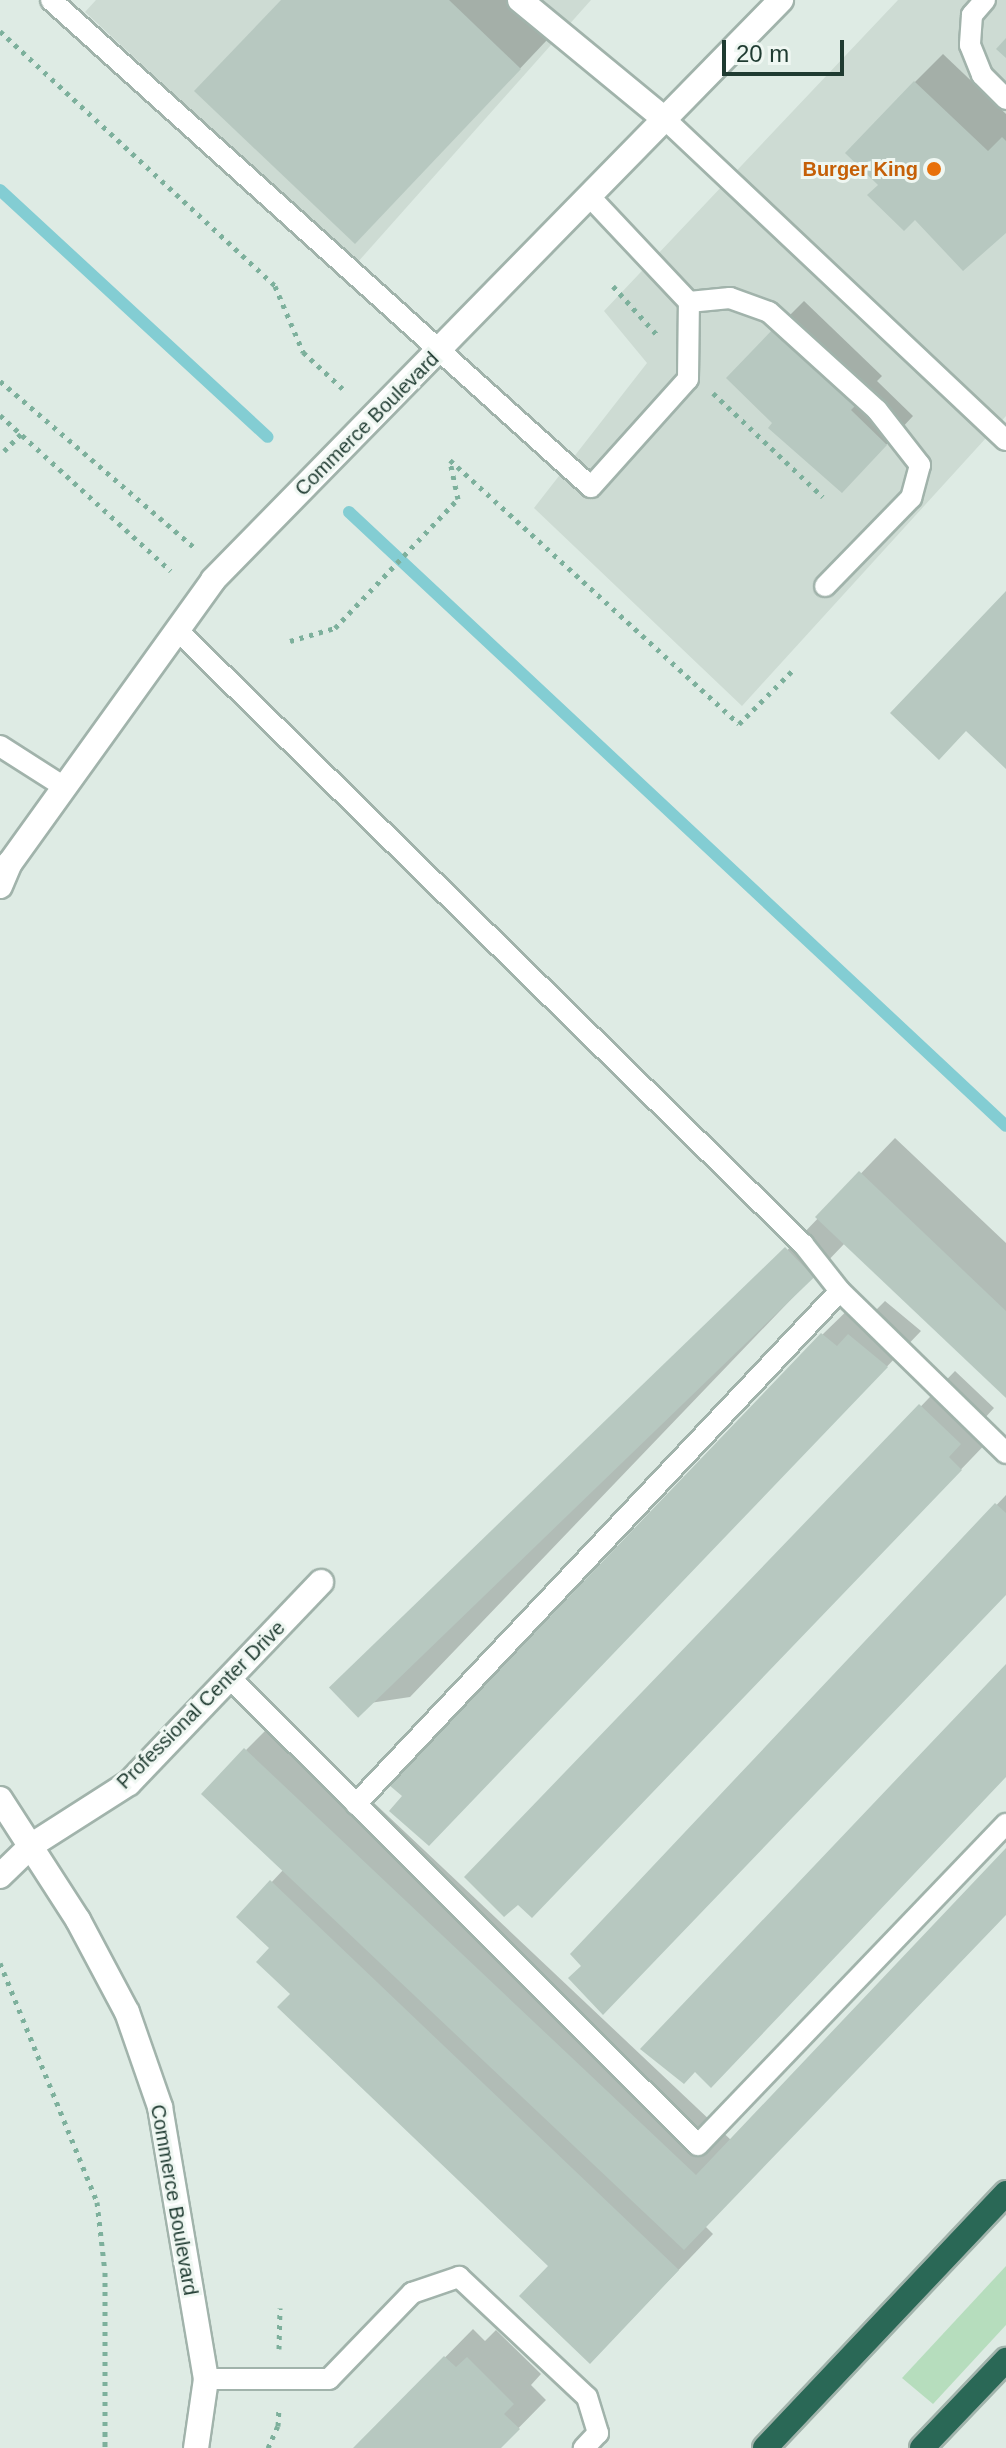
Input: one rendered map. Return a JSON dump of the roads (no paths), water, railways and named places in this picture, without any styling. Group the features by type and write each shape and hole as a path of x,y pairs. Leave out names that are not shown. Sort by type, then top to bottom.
{"highway":[{"path":"765,2448 1006,2193"},
{"path":"922,2448 1006,2360"}],"street":[{"path":"520,0 667,121"},
{"name":"Commerce Boulevard","path":"0,886 10,863 213,580 667,121 781,0"},
{"name":"Professional Center Drive","path":"0,1876 32,1845 129,1783 321,1582"},
{"name":"Commerce Boulevard","path":"0,1799 32,1845 127,2012 160,2107 206,2379 196,2448"},
{"name":"Professional Center Drive","path":"0,1855 32,1845"}],"lane":[{"path":"51,0 591,487 688,379 689,302 591,198"},
{"path":"985,0 972,15 970,45 982,75 1006,99"},
{"path":"667,121 1006,440"},
{"path":"689,302 730,298 769,312 877,410 920,465 911,498 825,586"},
{"path":"177,630 803,1244 840,1291 1006,1453"},
{"path":"0,746 64,787"},
{"path":"356,1804 840,1291"},
{"path":"230,1678 698,2145 1006,1824"},
{"path":"206,2379 329,2379 412,2293 459,2277 587,2397 598,2433 584,2448"}],"waterway":[{"path":"0,190 268,437"},
{"path":"349,512 1006,1126"}],"place":[{"name":"Burger King","path":"934,169"}]}
